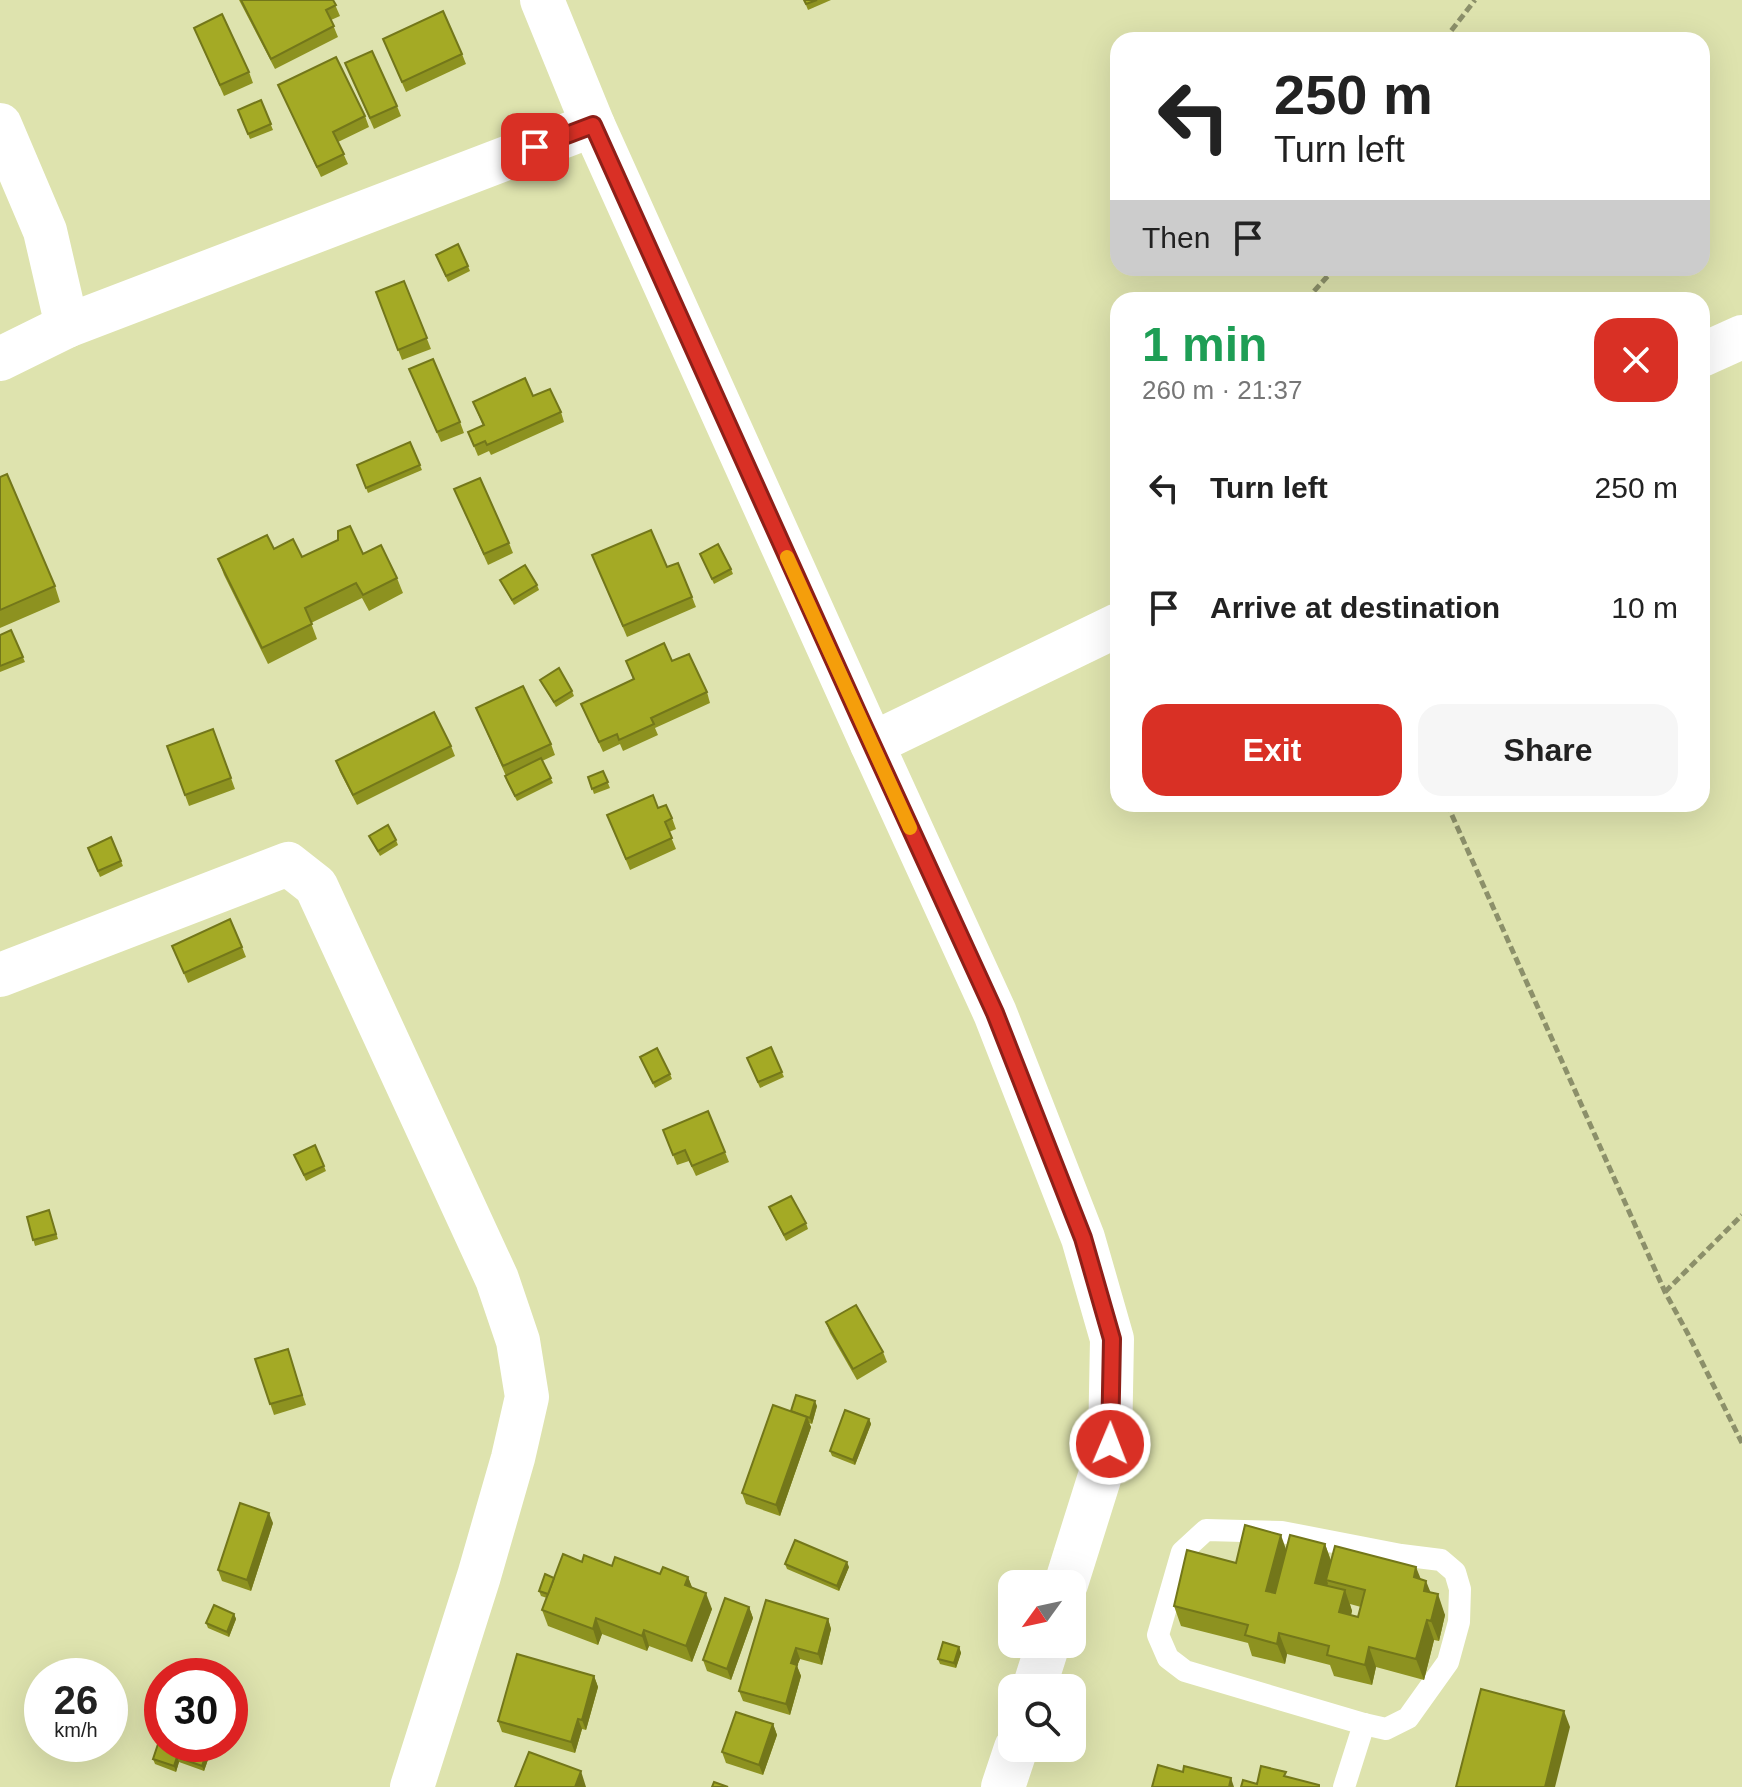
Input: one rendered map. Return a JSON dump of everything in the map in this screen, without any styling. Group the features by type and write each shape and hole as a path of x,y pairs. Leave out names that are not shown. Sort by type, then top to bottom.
{"street":[{"path":"542,0 593,125 995,1013 1083,1238 1112,1339 1110,1444 1070,1570"},
{"path":"0,125 45,231 67,326"},
{"path":"0,359 67,326 593,125"},
{"path":"1710,351 1742,337"},
{"path":"872,744 1110,629"},
{"path":"0,975 288,864 316,886 497,1279 518,1341 527,1397 479,1576 412,1787"},
{"path":"1003,1787 1011,1762"}],"lane":[{"path":"1206,1530 1282,1532 1441,1560 1455,1572 1460,1589 1459,1622 1448,1662 1408,1718 1386,1729 1364,1724 1185,1671 1168,1658 1158,1635 1182,1552 1206,1530"},
{"path":"1344,1787 1364,1724"}],"path":[{"path":"1450,32 1475,0"},
{"path":"1313,292 1328,276"},
{"path":"1451,812 1665,1292 1742,1443"},
{"path":"1665,1292 1742,1215"}],"building":[{"path":"241,0 333,0 336,5 326,10 334,26 271,59"},
{"path":"443,11 462,54 402,82 383,39"},
{"path":"222,14 249,72 220,85 194,28"},
{"path":"372,51 397,106 370,118 345,63"},
{"path":"336,57 365,116 333,132 344,154 317,167 278,85"},
{"path":"261,100 271,124 248,134 238,110"},
{"path":"458,244 468,266 446,276 436,255"},
{"path":"404,281 427,338 398,350 376,292"},
{"path":"433,359 460,422 437,432 409,369"},
{"path":"525,378 533,396 550,389 561,412 487,445 485,441 474,446 468,432 484,425 473,402"},
{"path":"410,442 420,465 366,488 357,465"},
{"path":"7,474 55,586 0,610 0,477"},
{"path":"480,478 509,543 484,554 454,489"},
{"path":"350,526 363,554 381,545 397,578 363,595 356,583 305,608 312,624 262,648 218,559 267,535 274,549 293,539 302,557 338,540 338,531"},
{"path":"651,530 667,567 678,563 692,597 623,626 592,555"},
{"path":"718,544 731,569 712,579 700,554"},
{"path":"525,565 537,585 512,600 500,580"},
{"path":"11,630 23,657 0,666 0,635"},
{"path":"664,643 672,661 689,654 707,692 651,718 654,724 619,740 617,734 599,742 581,704 634,679 626,661"},
{"path":"559,668 572,691 554,702 540,680"},
{"path":"523,686 551,744 503,766 476,708"},
{"path":"434,712 451,746 353,795 336,761"},
{"path":"213,729 231,778 185,795 167,746"},
{"path":"541,758 551,778 515,796 505,776"},
{"path":"603,771 608,782 592,789 588,777"},
{"path":"653,795 658,808 666,805 672,818 665,822 672,838 626,859 607,815"},
{"path":"388,825 396,840 378,851 369,836"},
{"path":"111,837 121,861 98,871 88,848"},
{"path":"230,919 242,947 184,973 172,946"},
{"path":"771,1047 782,1072 758,1082 747,1058"},
{"path":"657,1048 670,1074 653,1083 640,1057"},
{"path":"708,1111 725,1152 692,1166 685,1150 673,1155 663,1130"},
{"path":"315,1145 324,1166 304,1175 294,1155"},
{"path":"791,1196 806,1223 784,1235 769,1207"},
{"path":"49,1210 56,1234 33,1240 27,1217"},
{"path":"856,1305 883,1352 853,1369 826,1322"},
{"path":"288,1349 302,1395 270,1404 255,1359"},
{"path":"796,1395 815,1401 810,1418 791,1411"},
{"path":"773,1405 807,1417 776,1505 742,1493"},
{"path":"845,1410 869,1419 853,1460 830,1451"},
{"path":"240,1503 269,1513 247,1580 218,1570"},
{"path":"1245,1525 1281,1535 1266,1591 1275,1593 1290,1535 1325,1544 1315,1583 1345,1590 1339,1612 1358,1617 1365,1590 1326,1580 1335,1546 1416,1567 1414,1577 1426,1581 1424,1591 1438,1594 1416,1659 1369,1647 1365,1665 1327,1655 1329,1646 1279,1633 1277,1644 1245,1635 1248,1625 1174,1606 1187,1550 1236,1563"},
{"path":"795,1540 847,1562 837,1586 785,1564"},
{"path":"563,1554 582,1562 584,1555 612,1566 615,1557 660,1574 663,1567 688,1577 685,1585 706,1593 686,1646 644,1630 642,1636 596,1618 593,1629 542,1610"},
{"path":"545,1574 554,1578 548,1594 539,1591"},
{"path":"725,1598 749,1607 727,1669 703,1660"},
{"path":"766,1600 828,1619 818,1654 796,1648 791,1663 797,1665 786,1704 739,1691"},
{"path":"214,1605 234,1614 227,1632 206,1623"},
{"path":"943,1642 959,1647 954,1663 938,1659"},
{"path":"517,1654 594,1676 582,1720 578,1719 571,1742 498,1721"},
{"path":"1481,1689 1564,1711 1545,1787 1456,1787"},
{"path":"736,1712 773,1724 759,1765 722,1752"},
{"path":"529,1752 581,1771 575,1787 515,1787"},
{"path":"1158,1765 1183,1772 1184,1766 1231,1778 1229,1787 1152,1787"},
{"path":"1261,1766 1286,1772 1284,1776 1319,1787 1241,1787 1243,1780 1257,1784"}],"slow traffic":[{"path":"787,557 910,828"}],"route":[{"path":"535,147 593,125 995,1013 1083,1238 1112,1339 1110,1444"}]}
